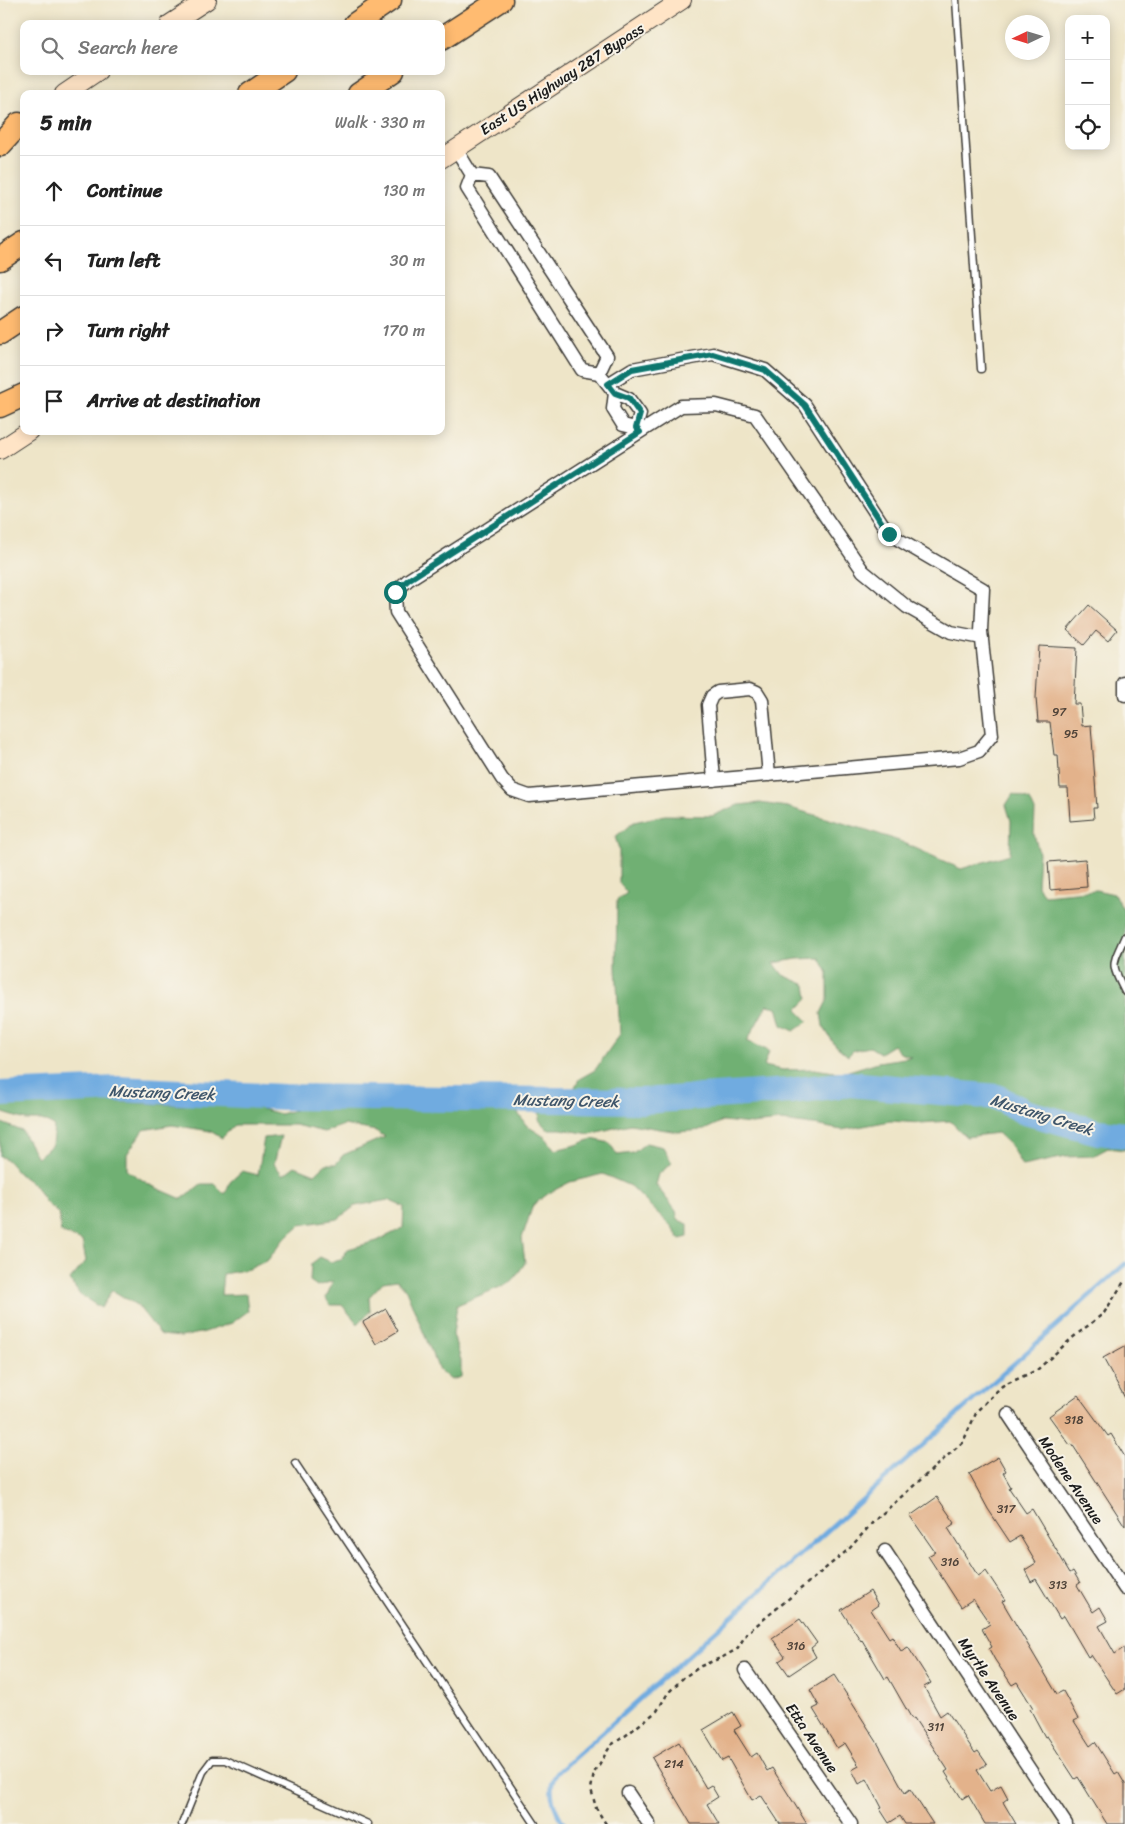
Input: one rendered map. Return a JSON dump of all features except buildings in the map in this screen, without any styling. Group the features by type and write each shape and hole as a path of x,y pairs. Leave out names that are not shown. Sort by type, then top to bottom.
{"highway":[{"path":"361,20 390,0"},
{"path":"445,36 501,0"},
{"path":"256,90 278,75"},
{"path":"365,90 387,75"},
{"path":"0,145 20,124"},
{"path":"0,259 20,246"},
{"path":"0,333 20,320"},
{"path":"0,406 20,397"}],"main road":[{"path":"176,20 207,0"},
{"name":"East US Highway 287 Bypass","path":"449,154 682,0"},
{"path":"70,90 92,75"},
{"path":"0,136 20,124"},
{"path":"0,450 22,435"}],"street":[{"path":"449,154 472,175 489,177 607,356 599,373"},
{"path":"472,175 467,188 582,370 599,373 611,388 629,398 640,414 638,430"},
{"path":"611,388 632,369 713,354 765,370 805,405 889,534 983,589 982,638 992,735 979,751 959,758 529,796 512,790 502,779 396,612 395,592 408,580 638,430 681,406 716,405 755,415 863,571 907,607 952,632 982,638"},
{"path":"611,388 613,408 623,424 638,430"},
{"path":"714,780 708,705 712,696 718,692 750,689 757,692 762,700 769,775"},
{"name":"Modene Avenue","path":"1008,1414 1125,1589"},
{"name":"Myrtle Avenue","path":"885,1551 1066,1824"},
{"name":"Etta Avenue","path":"746,1670 851,1824"},
{"path":"628,1793 649,1824"}],"lane":[{"path":"956,0 981,369"},
{"path":"1125,936 1113,963 1113,969 1125,992"},
{"path":"295,1463 535,1824"},
{"path":"182,1824 203,1772 212,1760 225,1760 368,1824"}],"path":[{"path":"606,1824 596,1808 591,1789 594,1773 600,1760 611,1745 657,1711 668,1693 683,1678 701,1666 723,1657 737,1648 747,1633 849,1549 874,1521 963,1442 977,1411 989,1398 1002,1386 1037,1370 1071,1339 1104,1313 1125,1280"}],"green space":[{"path":"1013,794 1030,800 1035,811 1034,834 1039,853 1037,886 1044,895 1096,890 1114,894 1123,909 1125,919 1125,1150 1108,1148 1093,1156 1066,1157 1022,1166 1011,1146 997,1133 966,1137 950,1121 920,1123 890,1121 842,1130 781,1121 751,1124 723,1121 704,1130 678,1132 630,1124 590,1134 561,1129 547,1129 539,1120 540,1111 547,1104 567,1103 579,1079 595,1070 620,1034 616,967 617,900 627,893 619,883 619,849 615,837 634,822 665,815 712,816 738,805 760,803 787,807 867,830 902,842 961,869 1010,854 1011,821 1006,805","holes":["820,958 828,973 828,999 821,1013 823,1026 834,1044 848,1056 854,1050 870,1047 880,1053 893,1045 900,1053 911,1057 878,1062 842,1073 814,1069 783,1070 764,1066 769,1051 747,1041 767,1005 777,1007 782,1025 794,1031 808,1021 797,1010 808,999 806,985 783,975 774,963"]},
{"path":"401,1086 430,1107 514,1107 526,1125 546,1138 555,1150 592,1139 610,1143 617,1155 633,1153 646,1143 663,1147 672,1163 659,1174 656,1185 676,1211 678,1220 688,1224 688,1237 680,1239 668,1223 630,1186 603,1174 570,1182 549,1193 533,1205 522,1238 525,1263 512,1282 457,1305 453,1335 461,1360 461,1377 451,1380 439,1370 406,1290 397,1280 383,1282 369,1297 370,1311 358,1324 342,1305 330,1305 326,1298 333,1281 317,1286 310,1281 311,1264 320,1257 331,1262 341,1260 348,1249 377,1241 403,1228 404,1207 388,1200 355,1206 338,1219 300,1225 283,1240 268,1260 249,1269 223,1274 221,1295 246,1294 248,1311 232,1323 205,1332 181,1337 161,1335 138,1306 112,1290 101,1308 80,1295 70,1280 86,1261 82,1241 61,1232 59,1214 45,1202 35,1185 19,1174 7,1160 0,1156 0,1125 2,1123 22,1131 37,1158 52,1145 54,1126 42,1120 26,1120 0,1112 0,1102 27,1100 57,1104 83,1100 182,1105 229,1100 280,1114 359,1092","holes":["172,1125 210,1131 222,1138 235,1125 295,1125 324,1132 344,1125 376,1131 385,1137 343,1155 336,1164 326,1164 315,1174 295,1166 283,1175 274,1164 281,1136 264,1138 258,1175 242,1171 230,1182 225,1194 215,1184 201,1184 182,1199 150,1185 127,1170 127,1154 143,1130"]}],"waterway":[{"name":"Mustang Creek","path":"0,1094 118,1089 284,1097 642,1101 790,1091 849,1084 997,1097 1025,1112 1098,1132 1125,1135"},
{"path":"564,1824 555,1808 551,1790 554,1778 560,1770 1125,1264"}],"route":[{"path":"395,592 408,580 640,432 636,428 640,414 629,398 615,393 608,384 632,369 713,354 765,370 805,405 889,534"}]}
